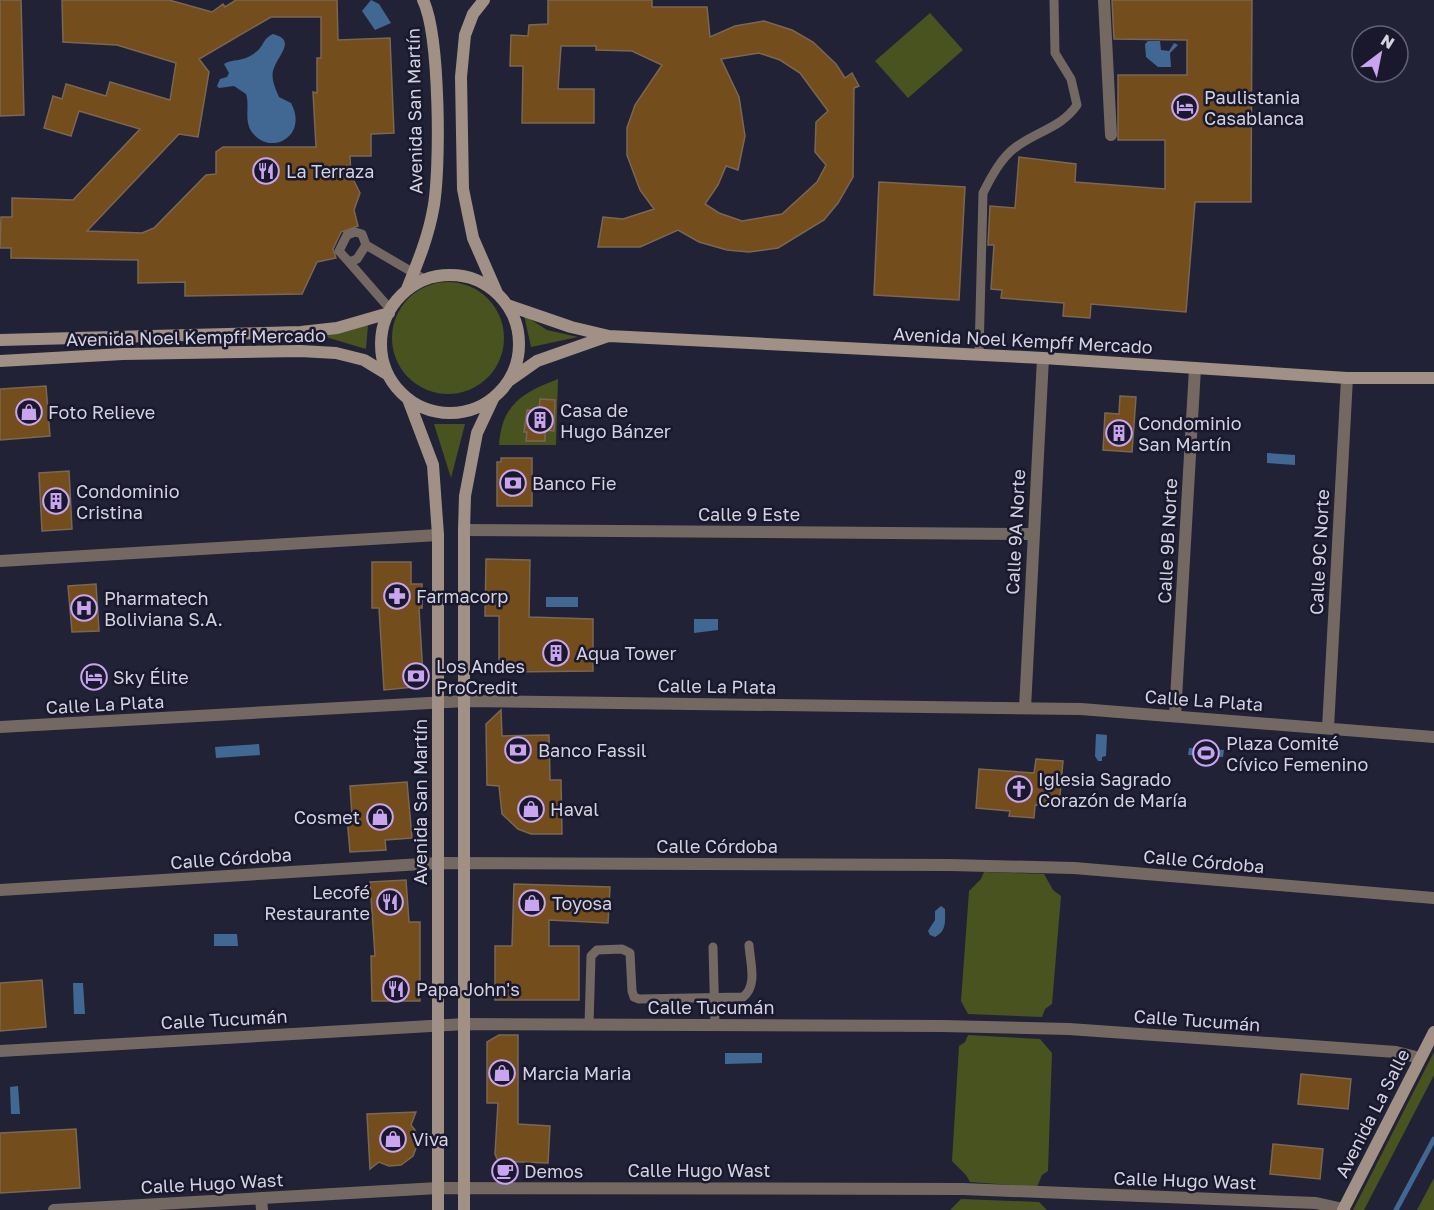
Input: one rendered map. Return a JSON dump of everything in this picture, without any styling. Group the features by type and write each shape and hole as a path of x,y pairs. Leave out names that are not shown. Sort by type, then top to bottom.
{"main road":[{"name":"Avenida San Martín","path":"390,311 419,276 437,188 433,33 423,0"},
{"path":"484,0 473,14 465,35 461,78 463,189 473,238 497,294"},
{"path":"390,311 382,332 381,353 387,374 408,399 428,410 450,414 473,410 493,399 509,382 517,363 519,343 516,323 507,305 482,282 463,276 443,274 419,276"},
{"name":"Avenida Noel Kempff Mercado","path":"507,305 571,327 609,336 1043,358 1347,378 1434,378"},
{"name":"Avenida Noel Kempff Mercado","path":"0,340 301,332 337,328 390,311"},
{"name":"Avenida Noel Kempff Mercado","path":"509,382 537,361 609,336"},
{"name":"Avenida Noel Kempff Mercado","path":"0,361 135,354 300,351 336,353 359,358 387,374"},
{"name":"Avenida San Martín","path":"408,399 433,465 438,535 438,1210"},
{"path":"464,1210 465,496 477,433 493,399"},
{"name":"Avenida La Salle","path":"1343,1210 1434,1032"}],"street":[{"path":"1104,0 1111,135"},
{"name":"Calle 9A Norte","path":"1025,708 1043,358"},
{"name":"Calle 9B Norte","path":"1175,716 1195,368"},
{"name":"Calle 9C Norte","path":"1328,728 1347,378"},
{"name":"Calle 9 Este","path":"464,530 1033,534"},
{"path":"0,561 438,535"},
{"name":"Calle La Plata","path":"0,728 465,701 1025,708 1175,716 1434,737"},
{"name":"Calle Córdoba","path":"0,890 464,862 1074,868 1434,898"},
{"name":"Calle Tucumán","path":"0,1051 439,1024 589,1024 1069,1029 1396,1052 1420,1058"},
{"name":"Calle Hugo Wast","path":"54,1210 261,1204 438,1188 464,1188 963,1189 1316,1203 1343,1210"}],"lane":[{"path":"979,355 982,193 992,174 1015,147 1069,117 1077,105 1071,79 1055,53 1054,0"},
{"path":"390,311 339,251 347,235 355,232 362,234 366,245 419,276"},
{"path":"349,262 357,259 366,245"},
{"path":"589,1024 591,956 597,950 622,949 630,953 634,997 743,997 750,992 752,983 749,945"},
{"path":"713,947 715,1025"}],"green space":[{"path":"930,13 963,50 908,98 875,61"},
{"path":"448,282 469,286 488,298 500,317 504,338 500,359 488,378 469,390 448,394 427,390 408,378 396,359 392,338 396,317 408,298 427,286"},
{"path":"524,315 547,330 578,337 531,347"},
{"path":"368,325 366,349 319,335"},
{"path":"558,379 556,445 499,445 504,419 516,402 534,389"},
{"path":"434,424 465,424 451,478"},
{"path":"984,872 1044,874 1053,890 1061,896 1052,1004 1045,1009 1042,1017 968,1014 961,1001 969,891 981,879"},
{"path":"968,1035 1040,1039 1052,1053 1048,1171 1042,1175 1037,1187 970,1182 952,1161 959,1046 965,1042"},
{"path":"1434,1052 1434,1075 1364,1210 1353,1210"},
{"path":"1434,1178 1434,1210 1417,1210"},
{"path":"961,1199 1039,1202 1047,1210 950,1210"}],"water":[{"path":"371,0 379,4 391,23 375,30 362,11"},
{"path":"273,34 284,40 285,44 273,71 274,83 279,97 291,103 295,125 285,140 268,143 259,139 251,131 247,117 246,94 234,86 219,88 217,86 220,79 227,77 229,73 224,64 251,55 259,50 267,38"},
{"path":"1148,41 1160,41 1161,50 1169,51 1174,43 1178,45 1170,53 1171,67 1158,67 1146,57 1145,44"},
{"path":"1267,453 1295,455 1295,465 1267,463"},
{"path":"546,597 578,597 578,607 546,607"},
{"path":"694,619 718,619 718,630 694,633"},
{"path":"1096,734 1107,735 1106,756 1102,757 1102,761 1098,761 1095,756"},
{"path":"259,744 260,755 216,758 215,747"},
{"name":"Plaza Comité Cívico Femenino","path":"1189,748 1224,750 1223,757 1188,755"},
{"path":"941,906 945,909 944,925 942,932 935,937 928,931 935,920 935,911"},
{"path":"214,934 237,934 238,946 214,946"},
{"path":"73,983 83,983 85,1014 74,1014"},
{"path":"725,1053 762,1053 762,1063 725,1064"},
{"path":"18,1086 20,1114 11,1114 10,1087"}],"building":[{"path":"0,0 21,0 24,115 0,116"},
{"path":"62,0 169,0 212,12 223,4 225,7 236,0 337,0 338,40 390,38 394,133 371,134 371,156 350,156 351,175 360,193 354,210 358,226 341,232 333,249 336,258 317,262 302,294 185,296 185,282 138,283 138,260 11,258 11,248 0,248 1,217 12,217 12,198 73,200 140,129 79,111 71,136 44,128 53,96 62,99 66,84 106,96 110,82 170,100 176,63 117,45 63,42","holes":["271,17 321,17 321,58 317,58 317,93 313,92 316,147 223,147 216,152 216,174 206,175 154,228 142,233 87,231 179,134 198,137 209,72 199,59"]},
{"path":"548,0 652,0 652,7 707,7 710,37 735,26 764,21 792,30 813,42 836,64 845,78 852,73 859,86 854,88 853,177 838,203 824,220 778,248 749,252 727,250 699,242 678,230 640,247 598,247 603,217 623,219 654,209 640,190 627,155 627,128 635,105 662,65 632,51 596,50 596,46 561,46 558,89 594,89 594,123 522,123 523,66 510,66 511,35 528,36 529,25 548,24","holes":["759,53 780,60 800,73 828,111 816,122 815,152 826,165 817,182 782,214 742,221 719,213 705,204 718,185 726,166 738,170 745,136 739,97 721,59"]},
{"path":"1112,0 1252,0 1251,202 1195,202 1186,312 1091,304 1090,318 1063,316 1064,303 1001,298 1002,290 991,289 994,245 988,245 990,206 1015,208 1019,157 1076,164 1075,182 1165,189 1165,140 1118,140 1118,75 1187,75 1187,40 1114,39"},
{"path":"879,182 965,187 959,300 874,295"},
{"name":"Foto Relieve","path":"46,386 50,436 0,440 0,389"},
{"name":"Condominio San Martín","path":"1120,396 1136,397 1132,452 1103,450 1105,413 1119,414"},
{"name":"Casa de Hugo Bánzer","path":"540,399 555,400 554,431 545,430 545,441 526,441 527,432 524,432 527,410 539,411"},
{"path":"501,458 532,458 532,506 497,506 497,462 501,462"},
{"name":"Condominio Cristina","path":"69,471 72,529 42,531 39,473"},
{"path":"486,559 530,560 529,617 593,619 593,671 499,672 499,616 485,616"},
{"path":"372,562 411,562 411,584 422,584 422,608 419,608 423,676 420,683 414,687 384,690 379,608 372,608"},
{"name":"Pharmatech Boliviana S.A.","path":"96,584 99,631 72,632 68,586"},
{"path":"501,710 502,736 549,735 550,780 561,780 562,834 531,834 518,829 502,814 499,786 487,785 486,724"},
{"name":"Iglesia Sagrado Corazón de María","path":"1036,759 1063,761 1059,807 1035,805 1034,818 1009,816 1010,811 976,808 979,769 1034,773"},
{"name":"Cosmet","path":"407,782 412,838 385,840 386,850 350,852 347,817 352,817 350,786"},
{"path":"406,880 409,922 420,922 420,1001 372,1001 371,956 375,956 370,882"},
{"path":"514,884 610,887 608,923 549,920 549,946 579,946 579,1000 495,1000 495,946 512,946"},
{"path":"42,980 46,1027 0,1031 0,983"},
{"path":"499,1035 518,1035 518,1124 550,1126 548,1163 498,1161 495,1154 498,1103 487,1103 487,1042"},
{"path":"1301,1074 1351,1079 1348,1109 1298,1104"},
{"name":"Viva","path":"416,1112 411,1125 415,1130 418,1143 413,1156 401,1165 389,1166 379,1162 370,1169 367,1114"},
{"path":"76,1129 80,1188 0,1193 0,1133"},
{"path":"1273,1144 1323,1149 1320,1179 1270,1174"}],"waterway":[{"path":"1396,1210 1434,1139"}],"place":[{"name":"Paulistania Casablanca","path":"1185,107"},
{"name":"La Terraza","path":"266,171"},
{"name":"Foto Relieve","path":"29,412"},
{"name":"Casa de Hugo Bánzer","path":"540,420"},
{"name":"Condominio San Martín","path":"1119,433"},
{"name":"Banco Fie","path":"513,483"},
{"name":"Condominio Cristina","path":"56,501"},
{"name":"Farmacorp","path":"397,596"},
{"name":"Pharmatech Boliviana S.A.","path":"84,608"},
{"name":"Aqua Tower","path":"556,653"},
{"name":"Los Andes ProCredit","path":"416,676"},
{"name":"Sky Élite","path":"94,677"},
{"name":"Banco Fassil","path":"518,750"},
{"name":"Plaza Comité Cívico Femenino","path":"1206,753"},
{"name":"Iglesia Sagrado Corazón de María","path":"1019,789"},
{"name":"Haval","path":"531,809"},
{"name":"Cosmet","path":"380,817"},
{"name":"Lecofé Restaurante","path":"390,902"},
{"name":"Toyosa","path":"532,903"},
{"name":"Papa John's","path":"396,989"},
{"name":"Marcia Maria","path":"502,1073"},
{"name":"Viva","path":"393,1139"},
{"name":"Demos","path":"505,1171"}]}
